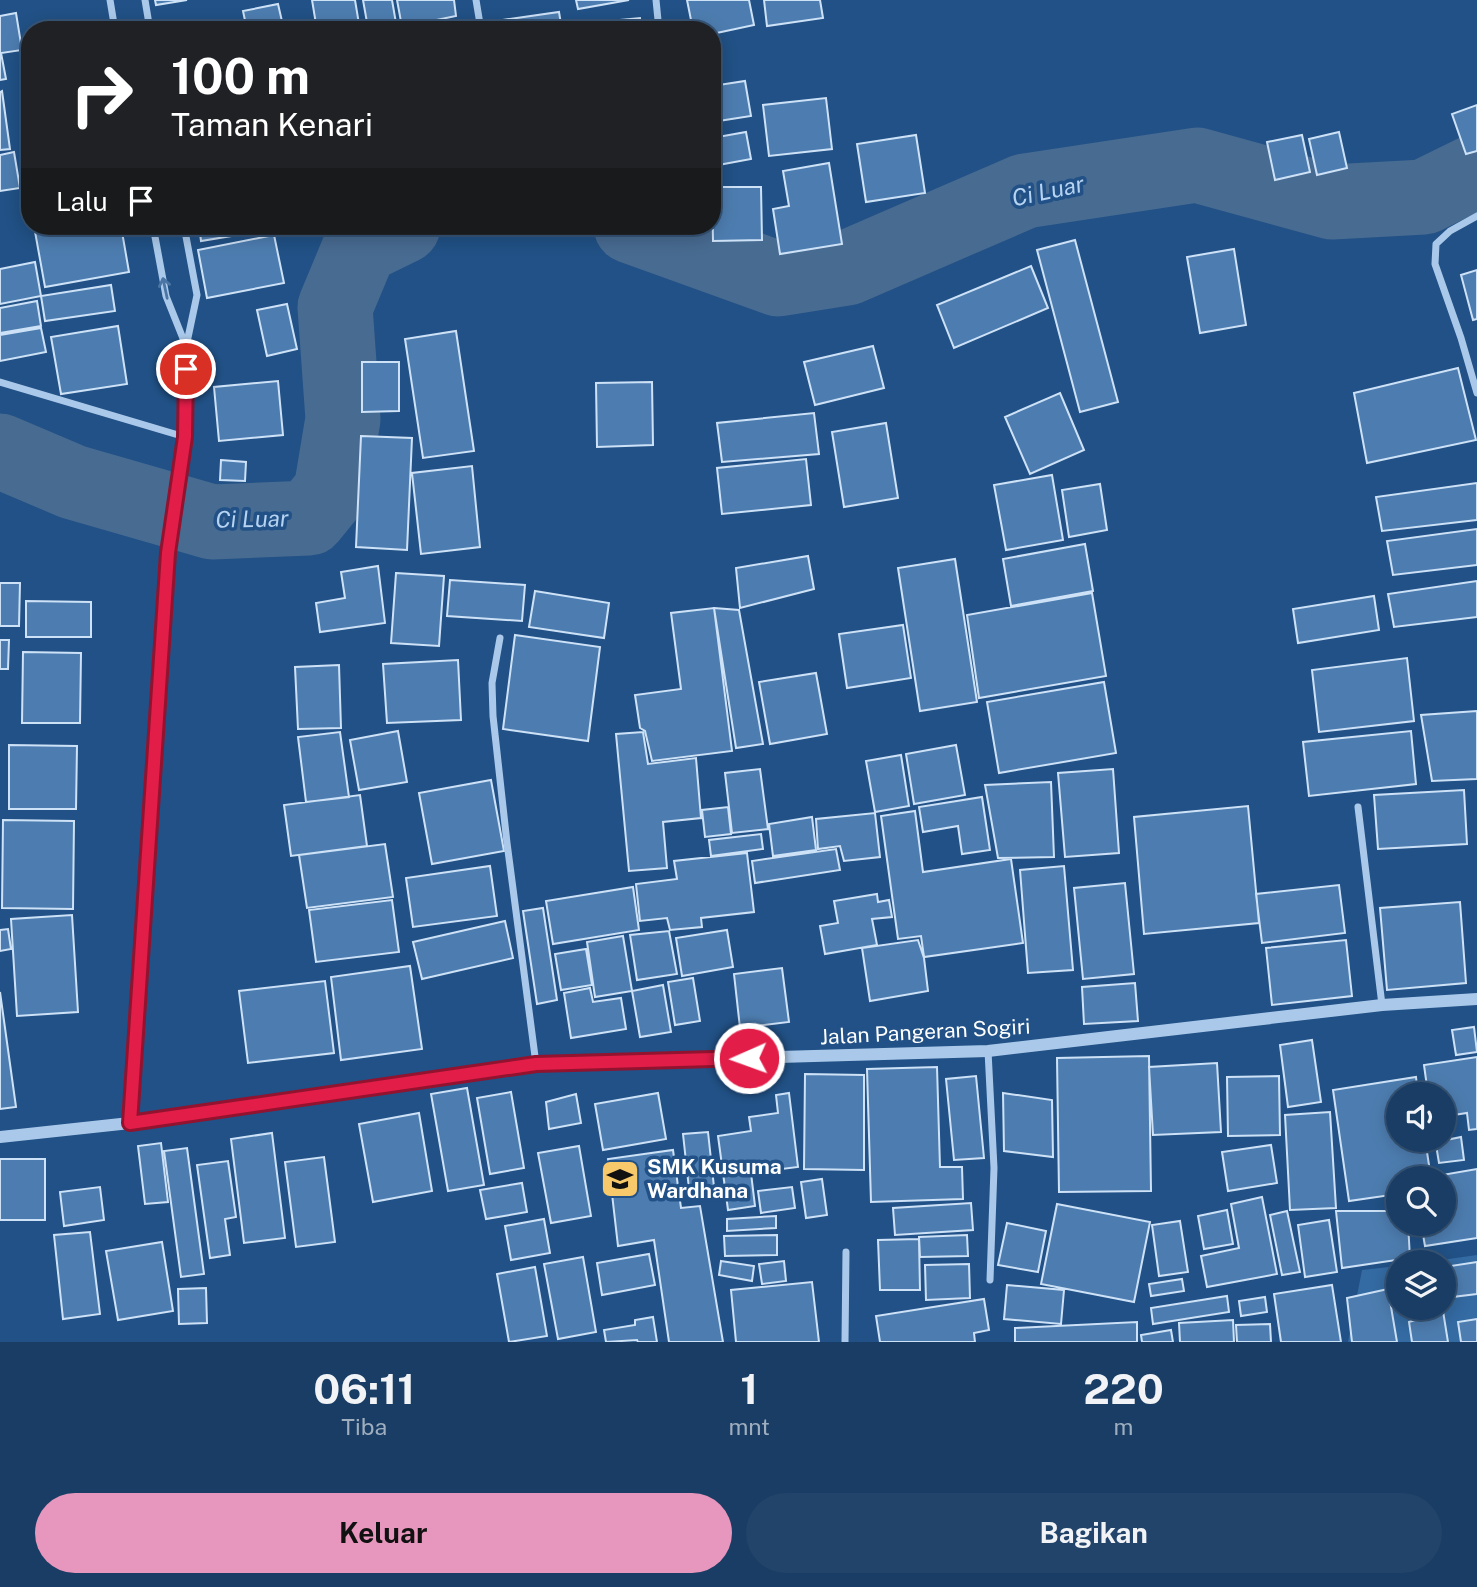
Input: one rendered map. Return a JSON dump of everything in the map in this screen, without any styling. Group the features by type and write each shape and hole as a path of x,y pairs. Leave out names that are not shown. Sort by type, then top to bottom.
{"street":[{"path":"110,0 114,21"},
{"path":"145,0 148,21"},
{"path":"476,0 480,21"},
{"path":"656,0 658,21"},
{"path":"1477,216 1450,231 1436,244 1435,264 1477,393"},
{"path":"155,235 166,296 186,347"},
{"path":"130,1123 168,553 185,437 186,347 197,295 186,235"},
{"path":"0,382 185,437"},
{"path":"500,638 492,683 493,716 506,844 536,1064"},
{"path":"1358,807 1382,1005"},
{"name":"Jalan Pangeran Sogiri","path":"0,1137 130,1123 536,1064 988,1051 1382,1005 1477,999"},
{"path":"988,1051 994,1168 990,1280"},
{"path":"845,1342 846,1252"}],"shaded area":[{"path":"1477,1255 1477,1342 1348,1342 1362,1270 1386,1267 1386,1320 1456,1320 1456,1258"}],"building":[{"path":"155,0 187,0 156,5"},
{"path":"312,0 355,0 358,21 316,21"},
{"path":"363,0 392,0 396,21 367,21"},
{"path":"397,0 454,0 456,16 431,21 401,21"},
{"path":"576,0 629,0 578,9"},
{"path":"687,0 749,0 754,25 721,32 721,21 691,21"},
{"path":"764,0 820,0 823,18 767,26"},
{"path":"278,4 282,21 245,21 243,11"},
{"path":"559,12 560,21 502,21"},
{"path":"16,13 21,50 1,53 6,79 0,80 0,16"},
{"path":"640,18 640,21 609,21"},
{"path":"745,81 751,116 721,121 721,85"},
{"path":"2,91 10,149 0,150 0,92"},
{"path":"826,98 832,149 769,156 763,105"},
{"path":"1477,105 1477,151 1466,154 1452,114"},
{"path":"746,132 751,159 721,165 721,136"},
{"path":"1339,132 1347,168 1317,175 1309,139"},
{"path":"916,135 925,193 866,202 857,144"},
{"path":"1302,135 1310,172 1275,180 1267,142"},
{"path":"14,152 20,188 0,191 0,155"},
{"path":"829,163 842,244 780,254 773,209 789,206 783,171"},
{"path":"721,187 761,187 762,240 713,241 713,235 721,235"},
{"path":"36,235 123,235 129,272 45,287"},
{"path":"200,235 238,235 201,241"},
{"path":"274,235 284,283 207,298 198,250"},
{"path":"1075,240 1118,402 1080,412 1037,250"},
{"path":"1234,249 1246,325 1200,333 1187,257"},
{"path":"35,262 41,296 0,304 0,269"},
{"path":"1031,266 1048,308 954,348 937,305"},
{"path":"1477,270 1477,319 1473,320 1461,275"},
{"path":"111,285 115,311 45,321 41,296"},
{"path":"37,301 41,326 0,333 0,308"},
{"path":"287,304 297,349 267,356 257,310"},
{"path":"118,326 127,384 61,394 51,337"},
{"path":"41,328 46,352 0,361 0,335"},
{"path":"456,331 474,451 423,458 405,339"},
{"path":"873,346 884,388 815,405 804,362"},
{"path":"362,362 399,362 399,411 362,412"},
{"path":"1458,368 1476,440 1367,463 1354,393"},
{"path":"278,381 283,435 219,441 214,387"},
{"path":"652,382 653,445 597,447 596,383"},
{"path":"1060,393 1084,450 1030,474 1005,417"},
{"path":"814,413 819,454 722,462 717,423"},
{"path":"886,423 898,498 844,507 832,432"},
{"path":"361,436 412,438 407,550 356,547"},
{"path":"806,459 811,505 722,514 717,468"},
{"path":"221,460 246,462 245,481 220,480"},
{"path":"472,466 480,547 421,554 412,473"},
{"path":"1052,475 1063,540 1006,550 994,485"},
{"path":"1477,483 1477,520 1382,531 1376,497"},
{"path":"1100,484 1107,530 1069,537 1062,490"},
{"path":"1477,529 1477,565 1393,575 1387,541"},
{"path":"1085,544 1093,591 1011,606 1003,559"},
{"path":"808,556 814,589 740,608 736,568"},
{"path":"955,559 977,702 920,711 898,568"},
{"path":"378,566 385,623 320,632 316,603 345,598 341,572"},
{"path":"396,573 444,576 439,646 391,643"},
{"path":"450,580 525,585 522,621 447,616"},
{"path":"1477,581 1477,617 1394,627 1388,594"},
{"path":"0,583 20,583 19,626 0,626"},
{"path":"535,591 609,603 604,638 529,627"},
{"path":"1092,593 1106,676 979,698 967,615"},
{"path":"1374,596 1379,630 1298,643 1293,609"},
{"path":"26,601 91,602 91,637 26,637"},
{"path":"714,608 739,610 763,744 736,748"},
{"path":"714,608 732,751 652,761 645,731 640,728 635,695 681,689 671,613"},
{"path":"903,625 911,678 847,688 839,634"},
{"path":"515,635 600,647 588,741 503,729"},
{"path":"0,640 9,640 8,669 0,669"},
{"path":"23,652 81,653 80,723 22,723"},
{"path":"1407,658 1414,721 1319,732 1312,670"},
{"path":"458,660 461,720 387,723 383,664"},
{"path":"339,665 341,728 298,729 295,667"},
{"path":"816,673 827,734 770,744 759,682"},
{"path":"1104,682 1116,753 999,773 987,702"},
{"path":"1477,711 1477,779 1432,781 1421,715"},
{"path":"398,731 407,782 359,790 350,740"},
{"path":"1411,731 1416,784 1309,796 1303,742"},
{"path":"340,732 349,797 306,802 298,737"},
{"path":"643,732 648,764 696,758 701,818 663,822 667,868 629,871 616,734"},
{"path":"9,745 77,746 76,809 9,809"},
{"path":"956,745 965,795 914,804 906,754"},
{"path":"901,755 909,806 875,812 866,761"},
{"path":"760,769 768,829 732,833 725,773"},
{"path":"1113,769 1119,853 1065,857 1058,773"},
{"path":"491,780 504,851 432,864 419,793"},
{"path":"1051,782 1054,857 998,858 985,785"},
{"path":"1464,790 1467,844 1378,849 1374,795"},
{"path":"360,795 367,846 291,856 284,805"},
{"path":"982,797 990,850 962,854 958,826 923,832 919,807"},
{"path":"1248,806 1259,923 1144,934 1134,817"},
{"path":"728,807 731,834 705,837 702,810"},
{"path":"915,811 923,872 1011,859 1023,943 924,957 921,936 898,939 881,816"},
{"path":"875,813 880,857 844,861 840,846 818,849 816,819"},
{"path":"812,817 816,850 773,856 769,824"},
{"path":"3,820 74,821 73,909 2,908"},
{"path":"761,834 763,849 711,856 709,840"},
{"path":"385,844 393,897 307,908 299,855"},
{"path":"836,849 840,870 755,883 752,861"},
{"path":"747,853 754,912 701,918 702,927 670,930 667,918 640,921 636,884 677,879 674,861"},
{"path":"490,866 497,916 413,927 406,878"},
{"path":"1064,866 1073,970 1028,973 1020,870"},
{"path":"1125,883 1134,974 1083,979 1074,888"},
{"path":"1339,885 1345,933 1262,943 1256,894"},
{"path":"633,887 639,930 553,944 546,901"},
{"path":"877,894 878,902 889,900 892,917 872,919 877,945 825,954 820,926 838,923 834,901"},
{"path":"392,900 399,952 316,962 309,910"},
{"path":"1460,902 1466,983 1387,990 1380,908"},
{"path":"543,908 557,1000 537,1004 523,911"},
{"path":"72,915 78,1012 17,1016 11,919"},
{"path":"505,921 513,958 422,979 413,942"},
{"path":"8,929 11,949 0,951 0,930"},
{"path":"727,930 733,967 682,976 676,938"},
{"path":"669,931 677,974 637,980 630,935"},
{"path":"623,936 632,991 595,997 587,942"},
{"path":"918,940 924,958 928,991 870,1001 862,948"},
{"path":"1346,940 1352,996 1272,1005 1266,948"},
{"path":"586,949 592,985 561,990 555,954"},
{"path":"410,966 422,1049 341,1060 331,977"},
{"path":"782,968 789,1022 740,1028 734,974"},
{"path":"693,978 700,1021 675,1025 668,982"},
{"path":"325,981 334,1053 248,1063 239,991"},
{"path":"1135,983 1138,1021 1084,1024 1082,987"},
{"path":"663,985 671,1032 640,1037 632,991"},
{"path":"590,988 593,1002 621,998 626,1029 571,1038 564,993"},
{"path":"0,992 16,1107 0,1109"},
{"path":"1474,1027 1477,1052 1456,1055 1452,1030"},
{"path":"1312,1040 1321,1102 1288,1107 1280,1045"},
{"path":"1149,1056 1151,1191 1059,1192 1057,1058"},
{"path":"1477,1057 1477,1129 1469,1130 1467,1113 1456,1115 1456,1082 1426,1082 1424,1065"},
{"path":"1217,1063 1221,1132 1153,1135 1149,1067"},
{"path":"937,1067 940,1167 962,1167 963,1199 871,1202 867,1069"},
{"path":"805,1074 864,1075 864,1170 804,1169"},
{"path":"976,1076 984,1158 954,1160 946,1079"},
{"path":"1279,1076 1280,1135 1228,1136 1227,1077"},
{"path":"1416,1077 1417,1082 1386,1082 1386,1152 1427,1152 1429,1166 1386,1166 1386,1196 1349,1201 1333,1090"},
{"path":"467,1088 484,1185 448,1191 431,1094"},
{"path":"511,1092 524,1168 490,1174 477,1098"},
{"path":"658,1093 666,1139 603,1150 595,1104"},
{"path":"789,1093 798,1167 751,1173 755,1206 728,1210 718,1136 751,1131 749,1117 778,1113 776,1095"},
{"path":"1003,1093 1052,1100 1053,1157 1004,1151"},
{"path":"576,1094 581,1123 549,1129 546,1102"},
{"path":"1330,1112 1336,1208 1290,1210 1285,1115"},
{"path":"419,1113 432,1191 373,1202 359,1124"},
{"path":"708,1132 714,1187 689,1189 683,1134"},
{"path":"272,1133 285,1238 244,1243 231,1139"},
{"path":"1461,1137 1464,1160 1439,1163 1437,1152 1456,1152 1456,1138"},
{"path":"161,1143 168,1202 145,1204 138,1146"},
{"path":"1271,1145 1277,1183 1228,1191 1222,1152"},
{"path":"579,1146 591,1216 551,1223 538,1153"},
{"path":"187,1148 204,1274 181,1277 164,1151"},
{"path":"673,1150 681,1208 700,1206 723,1342 669,1342 654,1240 618,1246 608,1159"},
{"path":"324,1157 335,1242 296,1247 285,1162"},
{"path":"0,1159 45,1159 45,1220 0,1220"},
{"path":"228,1161 236,1217 225,1219 230,1255 210,1258 197,1165"},
{"path":"1477,1169 1477,1238 1425,1246 1423,1236 1456,1236 1456,1173"},
{"path":"822,1179 827,1215 806,1218 801,1182"},
{"path":"522,1183 527,1212 486,1219 480,1190"},
{"path":"100,1187 104,1220 64,1226 60,1192"},
{"path":"792,1187 795,1208 761,1213 758,1191"},
{"path":"1262,1197 1277,1274 1207,1287 1201,1256 1239,1248 1231,1204"},
{"path":"971,1203 973,1230 895,1235 893,1208"},
{"path":"1057,1204 1150,1222 1134,1302 1041,1284"},
{"path":"1227,1210 1233,1244 1204,1249 1198,1216"},
{"path":"1287,1211 1300,1272 1282,1275 1270,1215"},
{"path":"1336,1211 1386,1211 1386,1236 1409,1236 1410,1250 1386,1250 1386,1262 1342,1268"},
{"path":"776,1216 776,1228 727,1231 727,1219"},
{"path":"544,1219 550,1253 511,1260 505,1226"},
{"path":"1329,1220 1337,1272 1305,1277 1298,1225"},
{"path":"1180,1221 1188,1272 1159,1276 1152,1225"},
{"path":"1007,1223 1046,1231 1038,1272 998,1265"},
{"path":"90,1232 100,1314 63,1319 54,1235"},
{"path":"777,1235 777,1255 725,1256 724,1236"},
{"path":"967,1235 968,1256 920,1257 919,1237"},
{"path":"919,1239 920,1290 880,1290 878,1240"},
{"path":"162,1242 173,1311 118,1320 106,1251"},
{"path":"649,1254 655,1285 602,1295 597,1263"},
{"path":"583,1257 596,1332 558,1339 544,1264"},
{"path":"721,1261 754,1266 752,1281 719,1275"},
{"path":"784,1261 786,1281 762,1284 759,1264"},
{"path":"1477,1262 1477,1294 1456,1297 1456,1265"},
{"path":"969,1264 970,1298 926,1300 925,1265"},
{"path":"535,1267 547,1336 509,1342 497,1274"},
{"path":"1182,1279 1184,1291 1151,1296 1149,1284"},
{"path":"812,1282 819,1342 736,1342 731,1290"},
{"path":"1007,1285 1064,1290 1061,1324 1004,1319"},
{"path":"1332,1285 1341,1342 1281,1342 1274,1294"},
{"path":"206,1288 207,1323 179,1324 178,1289"},
{"path":"1386,1289 1386,1320 1393,1320 1397,1342 1352,1342 1347,1298"},
{"path":"1227,1296 1229,1312 1153,1324 1151,1308"},
{"path":"1265,1297 1267,1312 1241,1316 1239,1301"},
{"path":"984,1299 989,1330 974,1333 975,1342 880,1342 876,1316"},
{"path":"653,1317 657,1342 606,1342 604,1330 635,1325 635,1320"},
{"path":"1477,1319 1477,1342 1461,1342 1458,1322"},
{"path":"1233,1320 1234,1342 1180,1342 1179,1323"},
{"path":"1444,1320 1448,1342 1412,1342 1409,1322"},
{"path":"1137,1322 1137,1342 1015,1342 1015,1328"},
{"path":"1270,1324 1271,1342 1237,1342 1236,1325"},
{"path":"1171,1330 1173,1342 1142,1342 1141,1335"}],"waterway":[{"name":"Ci Luar","path":"656,235 778,279 847,268 1025,191 1197,165 1332,202 1424,197 1477,171"},
{"name":"Ci Luar","path":"0,451 73,482 212,522 309,518 331,491 343,419 335,307 360,247 385,235"}],"place":[{"name":"SMK Kusuma Wardhana","path":"620,1179"}],"route":[{"path":"186,369 185,437 168,553 130,1123 536,1064 749,1058"}]}
